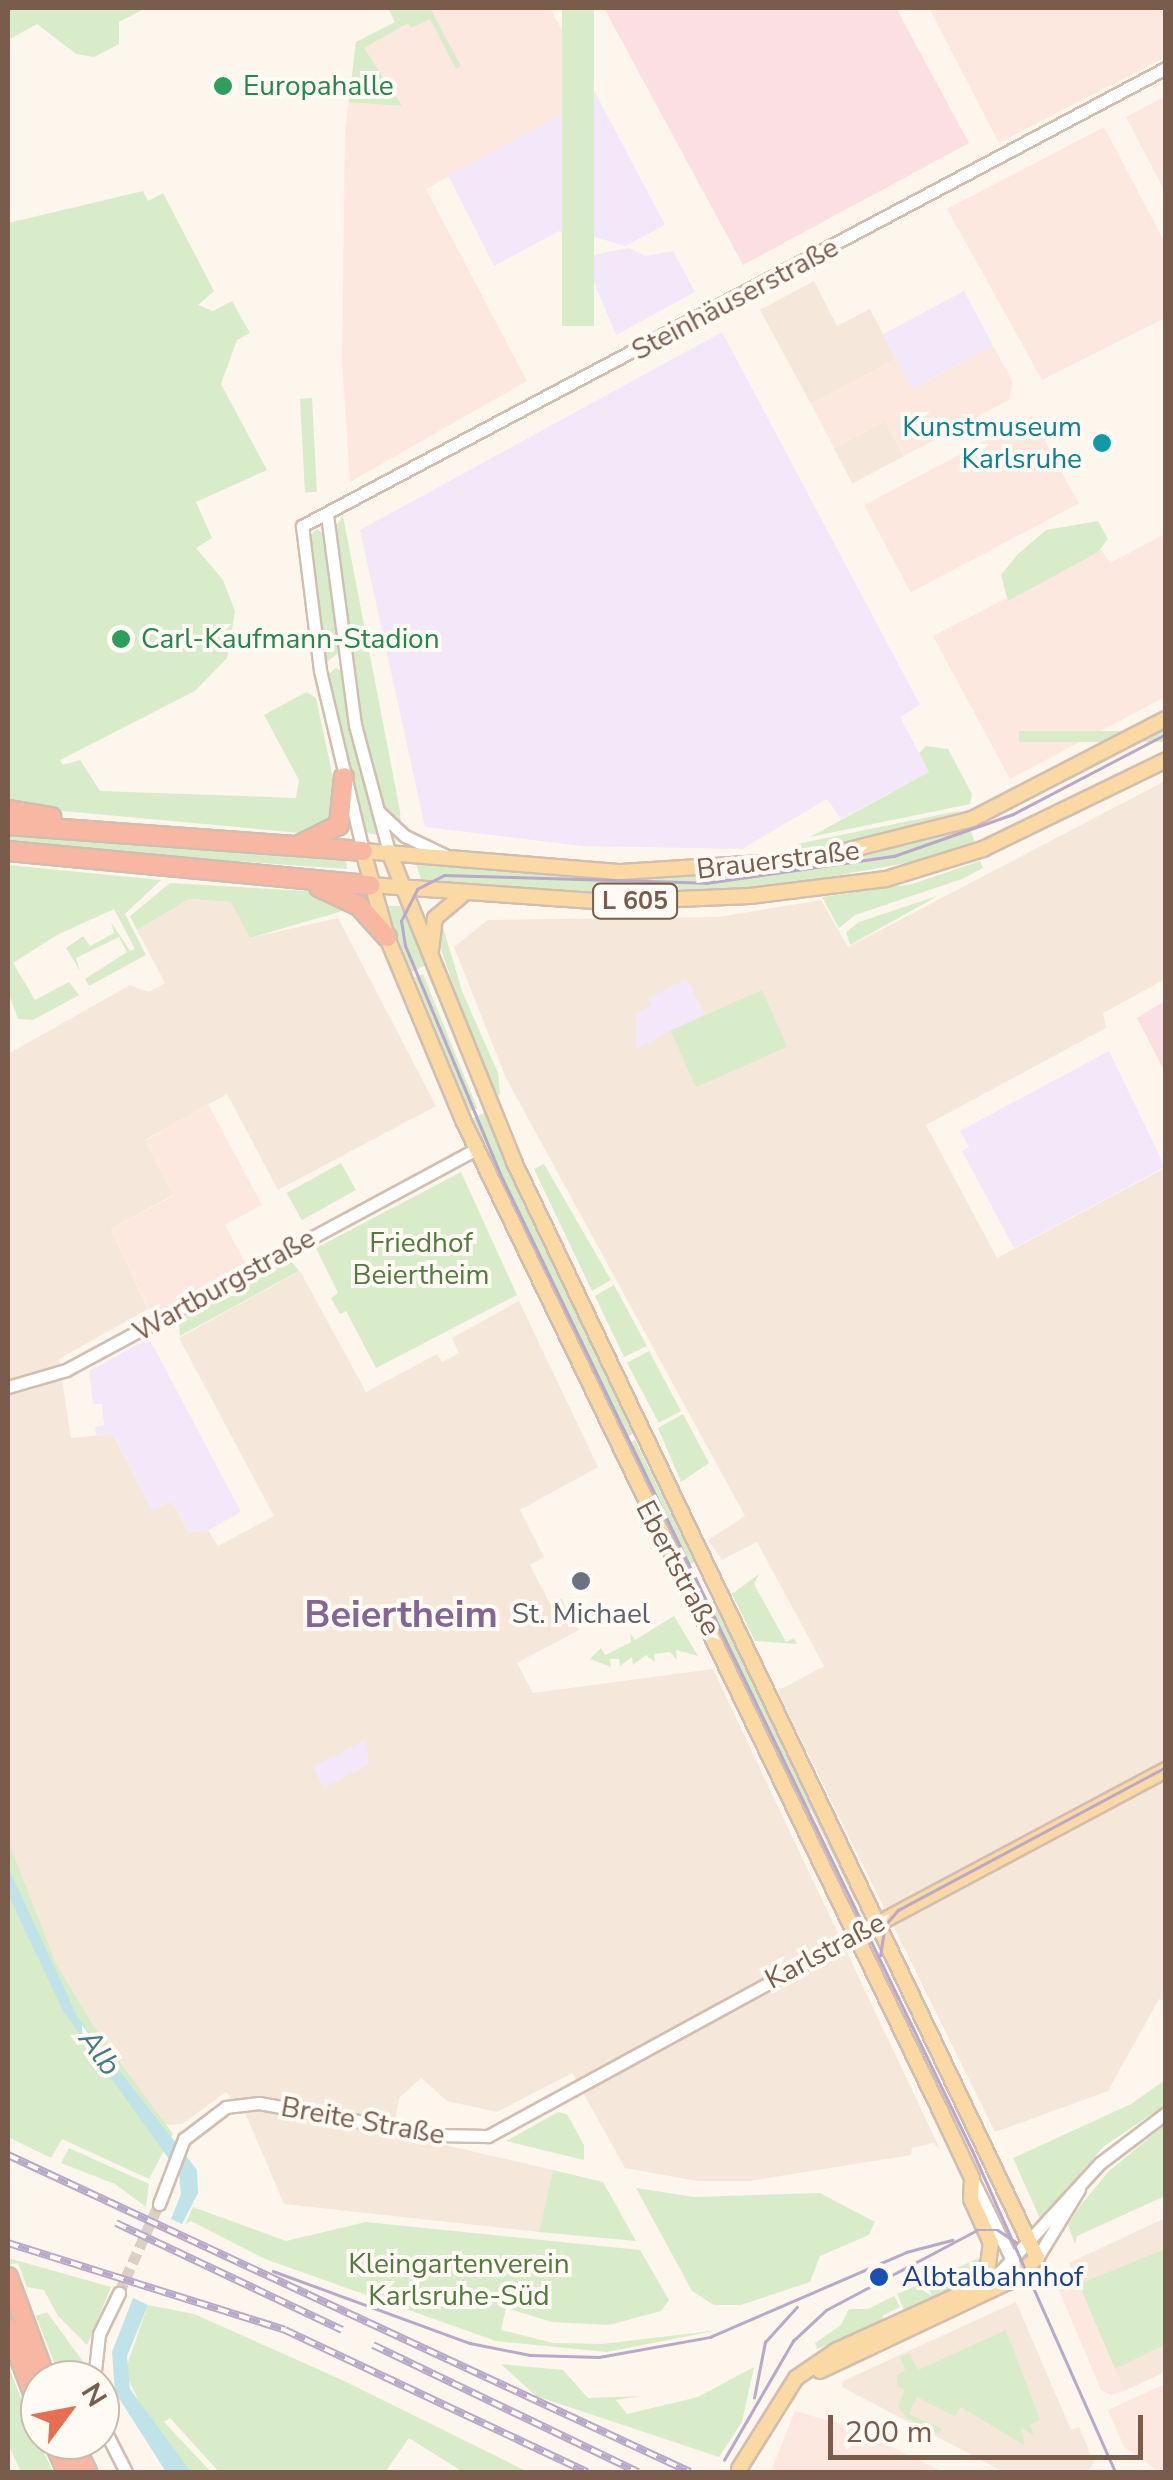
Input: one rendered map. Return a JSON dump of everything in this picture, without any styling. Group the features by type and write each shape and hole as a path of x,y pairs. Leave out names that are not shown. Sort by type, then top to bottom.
{"highway":[{"path":"296,846 339,825 344,777"},
{"path":"8,810 79,828"},
{"name":"L 605","path":"8,824 363,851"},
{"name":"L 605","path":"8,851 370,885"},
{"path":"8,861 34,854"},
{"path":"300,880 359,906 387,937"},
{"path":"8,2276 39,2360"},
{"path":"8,2328 20,2360"}],"main road":[{"name":"Brauerstraße","path":"363,851 660,872 849,853 972,819 1166,719"},
{"name":"Brauerstraße","path":"370,885 462,895 694,900 886,879 983,849 1166,760"},
{"name":"Ebertstraße","path":"363,851 387,937 476,1149 677,1575 778,1764 853,1937 972,2178"},
{"name":"Ebertstraße","path":"390,852 514,1162 1037,2258"},
{"path":"431,956 435,918 462,895"},
{"name":"Karlstraße","path":"853,1937 1166,1770"},
{"path":"739,2469 785,2389 819,2361 964,2292 984,2274 992,2250 971,2198 972,2178"},
{"path":"767,2422 824,2369 1037,2258"}],"street":[{"name":"Steinhäuserstraße","path":"344,777 320,670 302,526 1166,68"},
{"path":"327,515 355,726 390,852"},
{"path":"344,777 363,851"},
{"path":"376,808 400,833 450,856"},
{"name":"Wartburgstraße","path":"8,1387 77,1364 476,1149"},
{"name":"Karlstraße","path":"488,2136 853,1937"},
{"name":"Breite Straße","path":"159,2204 171,2163 182,2142 203,2119 238,2104 434,2135 488,2136"},
{"path":"964,2292 1016,2267 1030,2242 1082,2183 1166,2113"},
{"name":"Ebertstraße","path":"972,2178 1016,2267"},
{"path":"1037,2258 1082,2183"},
{"path":"96,2360 99,2334 119,2293"}],"shaded area":[{"path":"388,8 550,8 597,96 426,189 527,381 350,482 342,361 345,130 356,42 395,22"},
{"path":"604,8 896,8 969,143 743,265"},
{"path":"929,8 1165,8 1165,57 999,143"},
{"path":"597,96 665,225 625,246 592,236 577,244 559,231 494,266 448,175"},
{"path":"1165,96 1165,192 1126,117"},
{"path":"1104,127 1165,243 1165,318 1042,380 947,209"},
{"path":"629,248 645,256 673,251 695,292 616,335 586,263 597,254"},
{"path":"814,281 837,326 870,309 896,359 811,404 760,310"},
{"path":"964,291 993,346 912,389 883,334"},
{"path":"722,332 920,705 900,717 929,772 841,819 827,799 742,849 582,846 425,827 360,530"},
{"path":"993,346 1013,382 1009,400 904,456 885,421 834,448 811,404 896,359 912,389"},
{"path":"1032,416 1078,503 911,593 864,505"},
{"path":"885,421 904,456 853,484 834,448"},
{"path":"1165,534 1165,697 1010,779 933,636 1101,549 1110,563"},
{"path":"1165,781 1165,979 1103,1013 1106,1028 926,1125 997,1258 1165,1168 1165,2002 1159,1999 1108,2091 995,2132 777,1691 824,1666 757,1542 722,1560 708,1540 745,1516 506,1078 454,947 488,920 718,917 821,900 848,947"},
{"path":"189,899 232,902 250,938 338,918 436,1106 278,1190 227,1094 145,1140 173,1195 111,1229 148,1309 59,1359 71,1438 113,1434 152,1510 172,1501 189,1533 206,1527 218,1546 274,1516 179,1338 300,1271 366,1392 437,1354 442,1362 459,1353 452,1338 519,1301 598,1467 520,1510 544,1557 530,1565 550,1604 561,1598 579,1630 517,1663 533,1693 713,1669 940,2149 933,2143 912,2148 911,2155 750,2181 697,2181 625,2168 572,2073 497,2112 447,2101 421,2078 399,2098 393,2133 553,2170 539,2232 284,2204 246,2115 226,2092 182,2124 166,2125 93,2025 56,1963 8,1840 8,1054 130,985 149,992 165,983 137,930"},
{"path":"686,979 705,1013 636,1049 636,1014 652,1005 649,998"},
{"path":"1165,1001 1165,1072 1137,1018"},
{"path":"1109,1051 1165,1167 1014,1248 962,1151 969,1147 960,1131"},
{"path":"208,1104 262,1205 225,1225 247,1266 152,1316 111,1229 173,1196 145,1141"},
{"path":"149,1338 241,1512 207,1531 189,1533 172,1501 152,1511 114,1435 96,1436 95,1427 104,1425 102,1404 93,1404 89,1371"},
{"path":"365,1740 369,1764 324,1788 313,1767"},
{"path":"1165,2218 1165,2372 1124,2391 1069,2263"},
{"path":"1071,2268 1124,2391 1111,2395 1101,2390 1053,2276"},
{"path":"1016,2302 1071,2430 1079,2427 1094,2462 1087,2472 1004,2472 842,2387 843,2381"},
{"path":"1165,2384 1165,2472 1160,2472 1124,2447 1108,2410"},
{"path":"795,2411 851,2427 943,2472 772,2469"}],"green space":[{"path":"8,8 146,8 119,22 119,44 94,57 76,54 37,24 8,40"},
{"path":"388,8 430,8 461,66 456,69 430,19 411,28 408,23 364,48 402,106 349,102 356,42 395,22"},
{"path":"562,8 594,8 594,326 562,326"},
{"path":"143,191 148,201 163,193 214,291 198,305 213,311 232,301 250,333 237,340 221,384 267,470 196,502 212,538 196,548 223,580 235,611 227,658 195,691 60,760 63,765 80,760 100,791 296,798 299,780 264,715 306,692 316,698 338,801 334,823 312,834 8,806 8,223"},
{"path":"312,398 317,492 305,492 300,399"},
{"path":"343,516 401,829 380,800 361,723 334,529"},
{"path":"1098,521 1108,539 1098,552 1008,601 1001,575 1018,554 1046,530"},
{"path":"317,529 323,534 338,653 326,663 310,536"},
{"path":"336,668 341,671 378,835 367,833 332,701 327,675"},
{"path":"1019,731 1165,731 1165,742 1019,742"},
{"path":"926,746 948,749 972,794 970,804 810,837 929,772 919,753"},
{"path":"963,811 805,855 797,844 953,812"},
{"path":"969,825 975,843 923,860 751,891 548,895 422,882 416,864 691,877 833,861"},
{"path":"8,831 329,856 346,860 347,869 8,845"},
{"path":"980,861 983,868 962,879 855,915 839,928 822,897 912,884"},
{"path":"8,865 161,880 125,914 146,955 89,986 85,979 127,952 119,937 76,958 80,971 66,948 83,936 90,946 114,933 111,922 130,951 135,949 114,909 57,935 13,963 35,1000 69,982 79,995 33,1020 18,1019 8,992"},
{"path":"170,883 307,891 353,908 250,938 231,902 189,899 137,930 130,916"},
{"path":"937,896 850,945 846,932 859,922"},
{"path":"386,906 400,906 406,917 484,1104 424,966 411,972"},
{"path":"441,920 462,991 498,1073 500,1094 493,1100 438,941"},
{"path":"423,974 477,1108 469,1112 415,977"},
{"path":"762,990 787,1047 696,1087 671,1031"},
{"path":"488,1111 638,1432 615,1442 465,1122"},
{"path":"341,1163 356,1190 302,1220 287,1193"},
{"path":"544,1164 611,1280 592,1291 534,1169"},
{"name":"Friedhof Beiertheim","path":"461,1172 517,1295 376,1368 346,1311 340,1314 331,1298 338,1293 316,1248"},
{"path":"292,1262 299,1271 180,1336 178,1315 276,1263"},
{"path":"614,1285 647,1346 624,1357 595,1296"},
{"path":"649,1351 681,1411 659,1423 627,1363"},
{"path":"683,1414 709,1463 681,1482 658,1428"},
{"path":"635,1440 695,1562 687,1566 627,1444"},
{"path":"759,1574 754,1584 786,1642 794,1638 797,1644 755,1641 732,1594"},
{"path":"714,1601 861,1898 855,1901 811,1810 804,1813 791,1790 705,1610"},
{"path":"674,1616 698,1656 676,1650 677,1660 670,1652 654,1654 655,1662 646,1655 633,1665 632,1657 620,1666 619,1659 610,1659 611,1667 590,1659 601,1648 605,1655 631,1642 630,1633 635,1640"},
{"path":"8,1840 56,1963 93,2025 173,2134 149,2179 62,2139 51,2158 8,2137"},
{"path":"1165,2080 1165,2105 1103,2147 1041,2221 1013,2158 1131,2104"},
{"path":"558,2112 567,2114 584,2145 584,2160 506,2141"},
{"path":"1165,2125 1165,2196 1077,2236 1075,2244 1068,2225 1079,2207 1109,2171"},
{"path":"69,2148 149,2184 146,2207 115,2184 61,2163"},
{"name":"Kleingartenverein Karlsruhe-Süd","path":"553,2170 603,2182 636,2241 539,2232"},
{"path":"636,2188 694,2197 820,2193 875,2222 869,2235 820,2256 810,2282 741,2305 714,2305 692,2291"},
{"name":"Kleingartenverein Karlsruhe-Süd","path":"193,2207 286,2241 366,2222 640,2250 669,2300 661,2311 609,2325 552,2322 506,2308 501,2330 553,2343 602,2344 719,2330 607,2352 496,2341 265,2259 191,2221 185,2225"},
{"path":"1165,2249 1165,2344 1115,2369 1079,2284"},
{"path":"8,2258 111,2287 87,2345 58,2316 44,2290 27,2287 18,2263 8,2265"},
{"path":"979,2258 983,2267 968,2283 905,2312 897,2294 916,2286 932,2296 926,2282"},
{"path":"894,2296 900,2307 882,2316 884,2321 817,2349 815,2343 841,2325 849,2309 868,2309"},
{"path":"148,2305 194,2314 340,2379 528,2472 463,2472 409,2438 385,2472 219,2472 170,2418 164,2422 211,2472 191,2472 145,2415 125,2371"},
{"path":"47,2312 82,2360 53,2360 36,2316"},
{"path":"1006,2330 1040,2420 1030,2425 1035,2436 1021,2428 1024,2445 961,2407 955,2416 917,2397 909,2414 942,2429 939,2434 906,2418 898,2406 905,2390 897,2386 897,2375 905,2370 900,2357 909,2353 918,2370"},
{"path":"501,2364 563,2370 588,2398 640,2396 616,2400 627,2414 698,2397 754,2367 742,2422 719,2457 536,2396"},
{"path":"8,2365 20,2396 20,2460 47,2460 53,2472 21,2472 8,2444"}],"water":[{"name":"Alb","path":"8,1867 78,2018 197,2170 198,2193 182,2224 171,2219 181,2194 179,2173 63,2011 8,1894"},
{"path":"133,2298 148,2305 127,2356 130,2389 191,2472 166,2472 120,2400 120,2360 113,2360 112,2352"}],"tunnel":[{"path":"119,2293 159,2204"}],"tram line":[{"path":"1115,2472 972,2151 500,1174 405,946 401,921 417,889 444,875 706,883 894,856 1013,814 1166,734"},
{"path":"880,1956 885,1925 898,1910 1166,1767"},
{"path":"724,2460 793,2341 826,2310 977,2230 998,2230 1016,2242"},
{"path":"273,2271 470,2343 530,2355 599,2357 710,2337 906,2252 952,2240"},
{"path":"754,2398 765,2342 797,2307"}],"railway":[{"path":"8,2155 690,2472"},
{"path":"116,2223 342,2330"},
{"path":"8,2243 285,2330 587,2472"},
{"path":"373,2345 638,2472"}],"place":[{"name":"Europahalle","path":"223,86"},
{"name":"Kunstmuseum Karlsruhe","path":"1102,443"},
{"name":"Carl-Kaufmann-Stadion","path":"121,639"},
{"name":"St. Michael","path":"581,1581"},
{"name":"Albtalbahnhof","path":"879,2277"}],"district":[{"name":"Beiertheim","path":"401,1615"}]}
